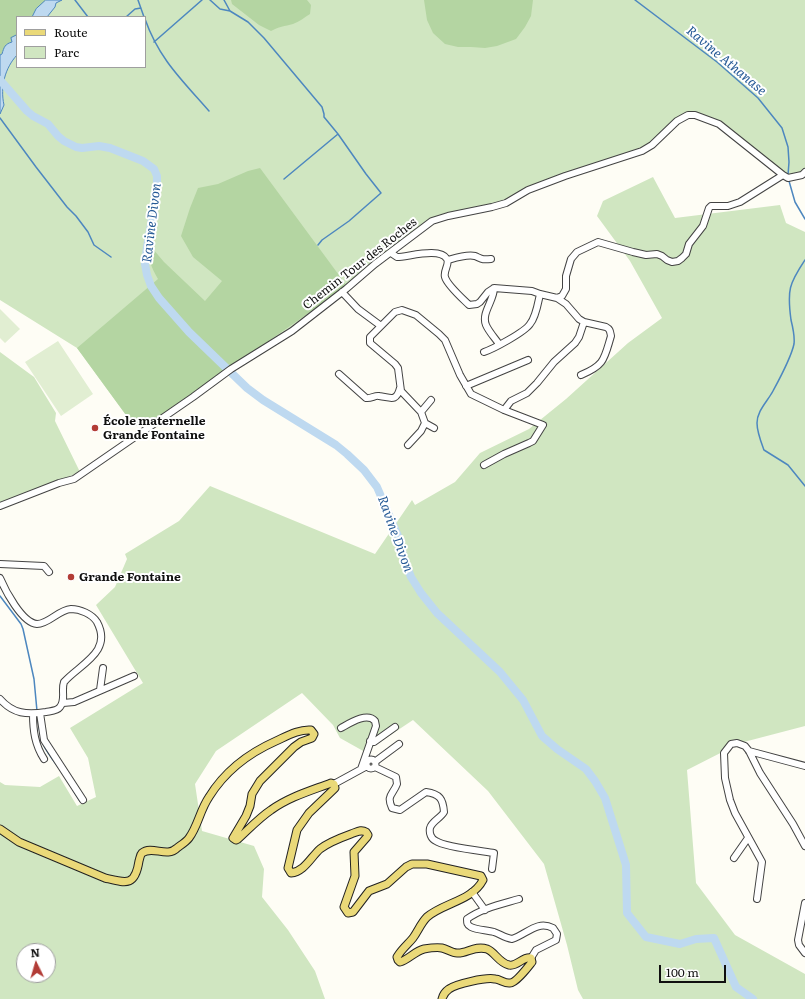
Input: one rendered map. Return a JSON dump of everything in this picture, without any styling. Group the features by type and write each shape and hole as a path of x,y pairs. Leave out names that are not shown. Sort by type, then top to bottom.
{"main road":[{"path":"0,829 19,842 105,878 119,882 130,881 136,874 140,856 144,852 150,850 169,852 175,850 188,838 196,826 208,797 224,777 236,766 249,756 291,735 303,730 311,730 314,734 312,738 294,746 260,781 252,794 248,811 233,838 236,840 238,839 271,810 283,802 302,793 331,783 334,784 335,788 309,813 297,830 288,868 290,872 298,871 320,849 329,843 339,838 364,830 368,835 354,852 355,876 344,907 348,913 353,912 365,894 387,884 406,867 412,864 419,863 432,865 481,876 483,880 481,884 472,892 425,918 413,937 399,954 397,958 398,960 403,962 415,953 434,948 442,948 457,953 483,948 489,950 502,962 513,965 526,958 531,958 532,962 514,982 509,984 494,978 488,978 460,984 450,988 442,999"}],"street":[{"name":"Chemin Tour des Roches","path":"0,506 59,483 74,479 193,397 223,374 292,331 375,264 425,226 440,218 506,203 535,187 642,151 652,145 677,120 688,115 703,117 718,124 783,175"},
{"path":"557,298 562,296 565,292 566,276 571,259 577,252 594,243 602,242 646,255 657,254 672,262 678,261 686,254 689,244 703,226 711,206 728,206 740,202 783,175 790,178 802,175 805,172"},
{"path":"391,252 397,257 420,253 438,254 444,256 448,260"},
{"path":"448,260 469,256 475,256 480,260 490,259"},
{"path":"448,260 445,277 469,305 480,302 488,292 494,288 532,291 557,298 566,304 579,319 584,322 609,328 611,336 604,359 599,366 581,375"},
{"path":"494,288 494,295 484,320 487,328 499,344"},
{"path":"342,292 358,308 381,326"},
{"path":"484,352 492,349 526,329 531,324 540,294"},
{"path":"434,428 425,423 421,412 402,394 398,368 391,360 370,343 370,337 395,312 402,310 416,315 445,340 471,394 504,410 543,425 533,441 529,444 500,456 484,465"},
{"path":"504,410 511,401 527,393 538,383 554,362 571,348 579,337 584,322"},
{"path":"466,386 528,360"},
{"path":"339,374 366,398 370,399 376,396 392,399 398,393 400,388"},
{"path":"421,412 431,400"},
{"path":"408,445 421,431 425,423"},
{"path":"0,564 44,566 49,572"},
{"path":"0,578 12,601 23,615 31,622 37,624 69,609 79,610 88,614 96,621 100,630 101,638 99,648 92,659 64,682 63,703 60,707 55,710 25,714 16,712 0,700"},
{"path":"100,690 103,668"},
{"path":"63,703 74,702 134,676"},
{"path":"40,713 44,740 83,800"},
{"path":"33,714 35,739 37,747 44,759"},
{"path":"341,728 347,724 367,717 371,717 376,723 361,769"},
{"path":"370,741 374,742 395,727"},
{"path":"757,899 762,862 735,813 726,785 724,752 731,744 737,742 745,746 749,751 760,773 793,824 805,846"},
{"path":"334,784 367,766 372,768 399,744"},
{"path":"749,751 805,766"},
{"path":"375,764 396,777 397,784 389,797 389,802 392,808 400,810 426,792 439,796 442,800 444,812 442,816 432,823 430,828 432,838 441,844 494,853 492,868"},
{"path":"734,858 748,838"},
{"path":"472,892 485,910"},
{"path":"519,899 485,910 467,919 467,924 469,926 494,932 512,939 538,926 545,925 553,928 557,934 556,940 536,950 531,958"},
{"path":"805,903 798,940 805,953"}],"green space":[{"path":"0,0 805,0 805,172 790,178 719,124 688,115 652,145 565,176 506,203 432,221 292,331 134,426 77,348 0,300"},
{"path":"0,0 46,0 36,9 32,16 16,16 16,36 0,55"},
{"path":"231,0 307,0 311,5 310,14 300,21 271,31 259,25 232,4"},
{"path":"424,0 533,0 531,16 516,39 497,46 485,48 458,47 445,44 433,33 427,20"},
{"path":"260,168 347,286 149,425 134,426 77,348 158,279 150,261 147,242 164,262 205,301 222,281 193,257 181,236 198,188 218,184 248,171"},
{"path":"653,177 675,218 780,205 786,223 805,232 805,726 740,743 687,770 696,883 735,935 805,974 805,999 583,999 578,990 544,864 488,791 413,720 365,752 340,738 333,725 302,693 216,751 195,784 202,831 254,846 264,869 262,897 288,930 315,971 325,999 0,999 0,782 5,785 40,787 59,776 77,806 96,797 88,758 70,728 143,683 96,605 115,587 127,559 125,554 179,521 210,486 375,554 412,500 415,505 455,482 480,453 529,429 566,399 628,343 662,318 630,261 597,216 603,201"},
{"path":"0,309 20,329 5,343 0,338"},
{"path":"58,341 93,394 61,416 25,362"},
{"path":"0,352 34,377 56,413 55,421 80,472 0,505"}],"water":[{"path":"46,0 62,0 56,3 55,7 48,16 32,16 36,9"},
{"path":"16,36 16,56 9,66 4,78 4,105 0,114 0,55 2,54 6,45 12,42 11,38"}],"waterway":[{"path":"75,0 87,16"},
{"path":"138,0 144,16"},
{"path":"154,42 202,0"},
{"path":"210,0 220,9 230,11 248,22 264,38 322,107 324,117 381,193 349,221 322,240 318,245"},
{"path":"224,0 230,11"},
{"name":"Ravine Athanase","path":"635,0 717,62 758,98 782,128 788,147 788,175"},
{"path":"127,16 135,9 141,8"},
{"path":"146,21 164,58 209,111"},
{"name":"Ravine Divon","path":"0,80 27,111 48,124 64,141 76,147 82,148 99,146 110,148 143,161 154,169 157,176 157,190 145,264 151,286 159,298 189,332 247,388 263,400 336,445 364,470 377,487 398,536 404,559 411,577 421,593 437,613 500,672 523,700 542,736 557,749 586,769 595,781 605,798 626,865 627,913 646,937 680,944 696,939 714,938 736,987 753,999"},
{"path":"0,118 36,167 88,232 94,245 111,257"},
{"path":"284,179 338,134"},
{"name":"Ravine Athanase","path":"789,181 795,202 805,219"},
{"name":"Ravine Athanase","path":"805,260 792,282 789,294 794,338 793,350 779,380 760,411 757,419 758,433 764,450 788,465 805,486"},
{"path":"0,596 21,624 23,629 34,679 37,711"},
{"path":"38,718 40,734 44,745 59,768"},
{"path":"73,790 80,801"}],"place":[{"name":"École maternelle Grande Fontaine","path":"95,428"},
{"name":"Grande Fontaine","path":"71,577"}]}
